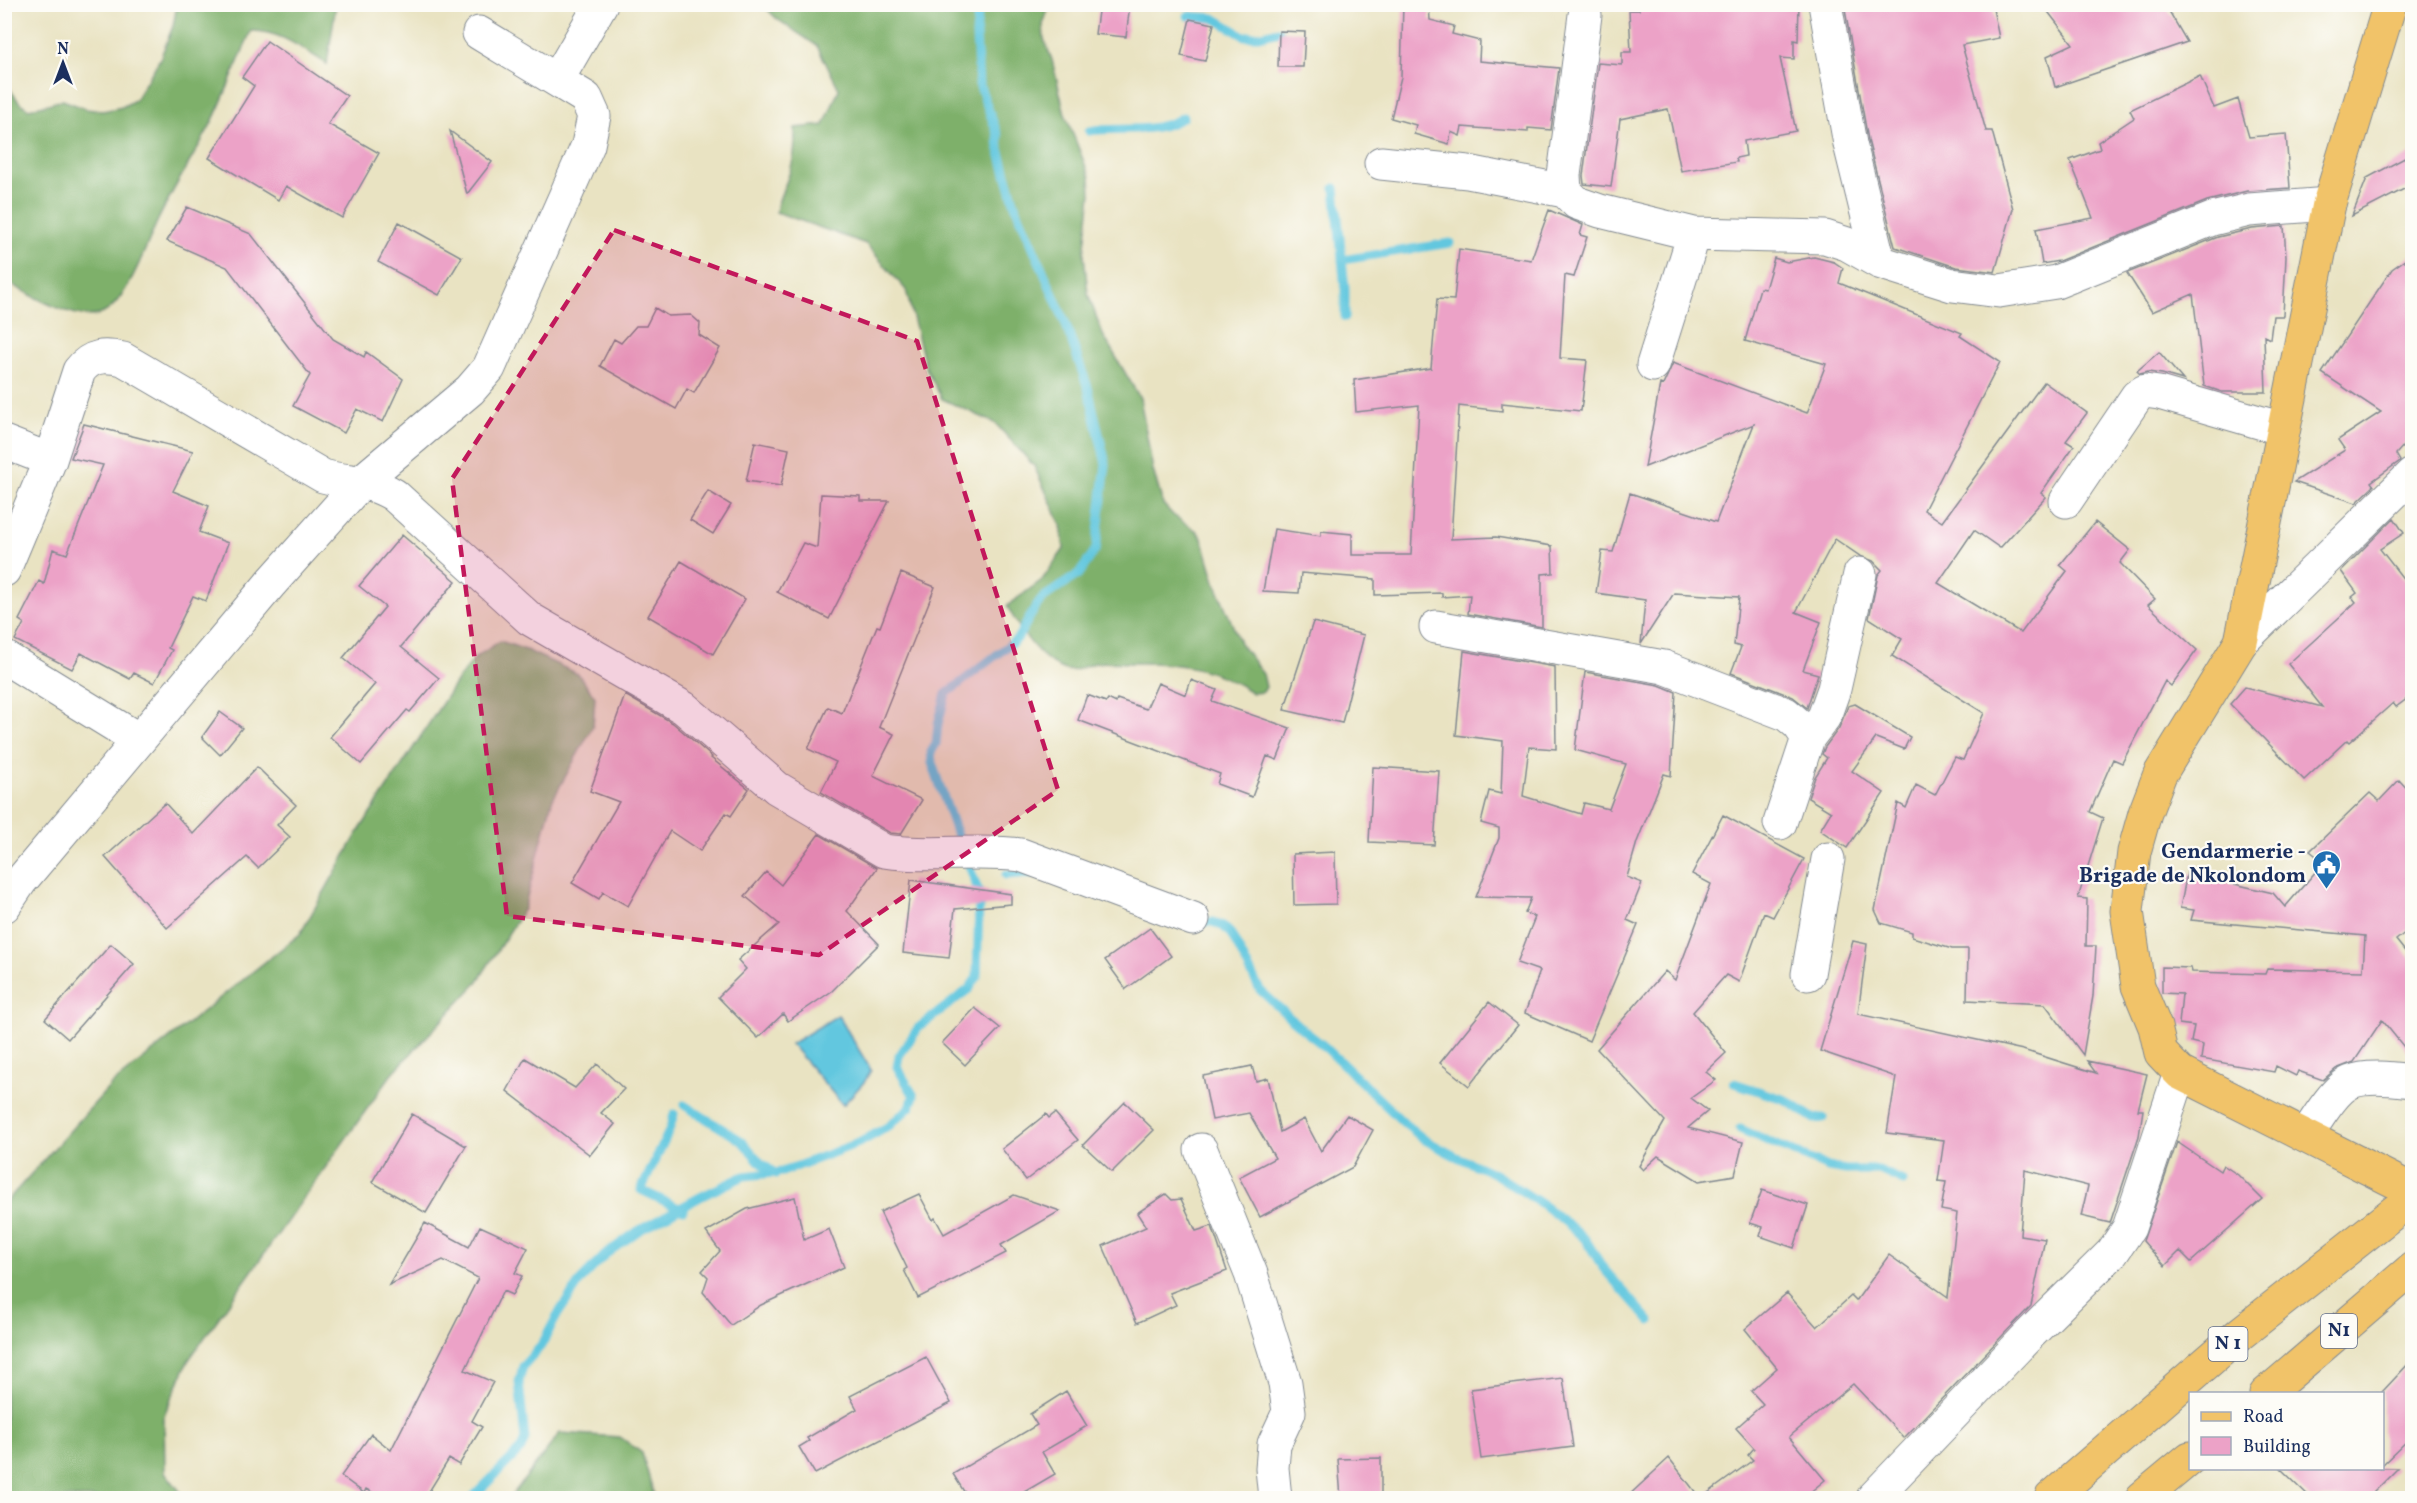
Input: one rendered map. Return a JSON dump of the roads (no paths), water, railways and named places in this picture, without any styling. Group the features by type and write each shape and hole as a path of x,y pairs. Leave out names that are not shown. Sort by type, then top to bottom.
{"main road":[{"path":"2390,4 2329,204 2241,642 2160,774 2145,813 2134,852 2127,911 2138,986 2155,1027 2161,1053 2180,1073 2412,1190"},
{"name":"N 1","path":"2051,1498 2241,1333 2412,1198"},
{"name":"N1","path":"2268,1392 2411,1271"},
{"path":"2142,1498 2189,1459"}],"street":[{"path":"558,80 601,4"},
{"path":"1825,4 1850,144 1879,262"},
{"path":"1565,191 1564,175 1585,15"},
{"path":"4,906 21,882 271,583 362,481 470,390 489,368 592,131 594,116 586,98 479,33"},
{"path":"1381,163 1468,172 1565,191 1577,202 1600,211 1694,234 1826,237 1847,244 1879,262 1952,285 1999,291 2056,282 2212,219 2249,210 2329,204"},
{"path":"1653,365 1694,234"},
{"path":"4,570 50,460 79,371 87,361 105,355 123,359 323,476 340,481 362,481 378,485 394,495 530,619 684,708 777,788 884,851 904,854 1002,852 1022,855 1192,920"},
{"path":"2066,501 2137,396 2145,392 2159,393 2283,429"},
{"path":"4,442 50,460"},
{"path":"2241,642 2412,475"},
{"path":"1780,823 1808,738 1824,717 1834,689 1860,574"},
{"path":"1437,627 1664,667 1786,714 1799,725 1808,738"},
{"path":"4,657 139,740"},
{"path":"1808,974 1827,859"},
{"path":"1873,1498 2031,1333 2112,1253 2129,1228 2180,1073"},
{"path":"2306,1136 2328,1103 2350,1082 2385,1078 2412,1081"},
{"path":"1201,1150 1251,1274 1285,1383 1289,1412 1274,1444 1272,1468 1275,1498"}],"water":[{"path":"838,1015 871,1070 865,1081 843,1105 791,1044"}],"waterway":[{"path":"961,847 932,763 931,752 936,744 938,724 946,694 1017,639 1044,597 1079,574 1096,549 1106,464 1088,388 1065,322 1015,205 999,149 998,135 979,84 976,35 979,4"},
{"path":"1188,16 1214,18 1244,36 1258,36 1279,31"},
{"path":"1089,131 1150,128 1173,123 1183,117"},
{"path":"1335,188 1345,289 1345,317"},
{"path":"1342,260 1450,243"},
{"path":"472,1498 521,1449 525,1439 519,1382 523,1366 541,1346 558,1314 581,1280 606,1254 638,1231 702,1196 744,1176 782,1172 861,1142 889,1126 910,1107 914,1096 897,1067 899,1056 918,1028 969,989 977,977 978,890 967,860"},
{"path":"1006,875 1033,873"},
{"path":"1197,922 1213,922 1223,926 1231,934 1260,990 1324,1046 1405,1124 1425,1140 1495,1174 1539,1202 1569,1225 1586,1240 1603,1268 1650,1321"},
{"path":"1734,1083 1786,1100 1814,1119 1823,1118"},
{"path":"684,1105 742,1141 760,1162 776,1174"},
{"path":"674,1114 669,1131 641,1190 683,1210"},
{"path":"1740,1129 1828,1167 1846,1170 1879,1170 1903,1181"}],"place":[{"name":"Gendarmerie - Brigade de Nkolondom","path":"2327,890"}]}
